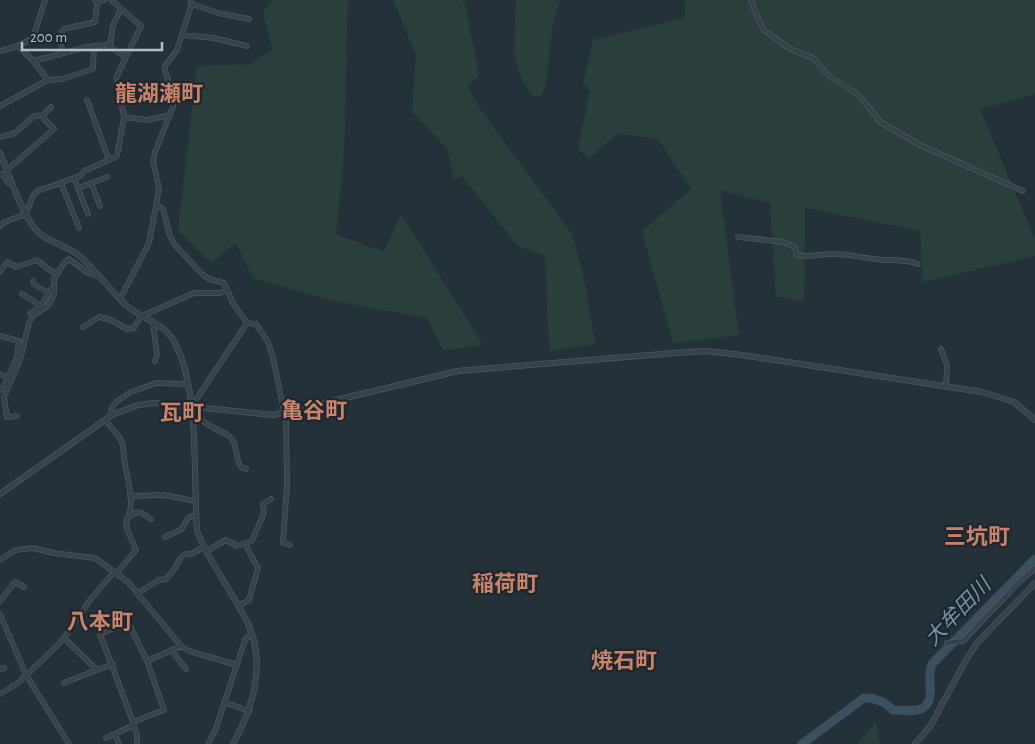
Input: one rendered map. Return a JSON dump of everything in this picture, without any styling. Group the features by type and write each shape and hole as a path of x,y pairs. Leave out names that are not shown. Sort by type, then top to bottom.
{"street":[{"path":"0,51 18,46 31,39 45,0"},
{"path":"63,53 61,32 64,29 95,22 96,2 104,0"},
{"path":"0,226 26,214 37,191 80,176 84,171 117,156 119,153 124,117 116,78 140,26 111,0"},
{"path":"120,300 149,243 159,189 153,161 173,107 171,88 165,66 177,50 191,6 191,0"},
{"path":"751,0 764,30 790,49 812,58 830,77 857,94 880,122 922,146 1023,191"},
{"path":"191,6 195,5 218,13 249,18"},
{"path":"110,46 113,25 121,9"},
{"path":"182,35 214,38 247,46"},
{"path":"18,46 48,80"},
{"path":"33,61 94,46 110,46 126,57"},
{"path":"0,106 48,80 62,79 93,69 94,46"},
{"path":"87,100 109,160"},
{"path":"0,137 15,133 34,116 43,115 52,107"},
{"path":"7,170 54,130 44,120 43,115"},
{"path":"124,117 147,120 170,115"},
{"path":"0,153 26,214 38,233 78,255 120,300 141,316 153,322 168,334 174,342 187,384 191,406 197,531 205,549 252,633 256,656 254,690 249,711 233,744"},
{"path":"0,174 3,174 8,183 12,182"},
{"path":"78,188 107,177"},
{"path":"74,178 88,214"},
{"path":"61,183 79,228"},
{"path":"91,183 100,206"},
{"path":"157,205 163,209 170,236 175,245 202,274 224,282 233,303 247,324"},
{"path":"738,237 783,242 795,247 797,255 805,257 816,254 837,254 910,261 918,264"},
{"path":"0,390 4,388 17,358 21,342 32,316 46,308 50,303 54,294 54,279 64,263 69,259 88,273 100,277"},
{"path":"0,272 7,262 16,267 37,260 48,270 57,274"},
{"path":"33,281 34,284 48,293"},
{"path":"30,312 41,306 48,293 54,287"},
{"path":"83,327 99,316 127,329 134,328 141,316 194,293 220,293 227,290"},
{"path":"22,294 41,306"},
{"path":"153,322 157,355 155,361"},
{"path":"191,406 247,324"},
{"path":"247,324 256,324 268,342 285,413 287,485 283,542 290,545"},
{"path":"0,336 21,342"},
{"path":"17,416 7,418 4,397 20,360 21,342"},
{"path":"941,349 947,366 946,386"},
{"path":"0,494 111,416 128,408 144,404 191,406 262,415 285,413 458,371 696,352 716,351 742,354 982,392 1014,402 1035,420"},
{"path":"0,374 8,378"},
{"path":"111,416 112,407 116,402 131,392 156,383 187,384"},
{"path":"192,416 203,420 231,437 239,464 242,468 246,469"},
{"path":"0,694 18,683 64,638 90,600 136,550 127,529 126,521 128,517 130,486 123,444 105,420"},
{"path":"130,496 164,495 195,501"},
{"path":"138,593 146,587 166,578 175,568 180,557 186,554 191,554 226,540 237,546 252,541 264,513 264,504 270,499"},
{"path":"128,517 140,511 151,519"},
{"path":"166,537 182,529 185,521 196,514"},
{"path":"238,606 249,600 258,568 245,544"},
{"path":"0,560 16,550 34,548 53,553 95,558 128,582 181,646 189,651 236,665"},
{"path":"947,643 963,641 1017,584 1035,568"},
{"path":"0,601 14,582 24,587"},
{"path":"915,744 931,725 967,658 978,642 1035,583"},
{"path":"0,614 26,675 69,744"},
{"path":"106,738 134,724 164,710 147,661 128,622 100,634 113,664 134,724 137,744"},
{"path":"208,744 215,731 244,640 252,633"},
{"path":"64,638 97,670"},
{"path":"147,661 181,646"},
{"path":"171,650 186,669"},
{"path":"64,683 113,664"},
{"path":"224,702 249,711"},
{"path":"115,734 119,744"}],"green space":[{"path":"273,0 348,0 344,154 336,234 384,252 401,214 483,345 443,350 427,318 330,300 253,278 236,243 211,263 178,230 197,66 249,64 272,50 263,11"},
{"path":"393,0 462,0 465,4 479,75 468,87 481,110 572,234 584,278 595,344 549,351 545,256 518,246 462,176 454,180 448,150 412,111 416,55"},
{"path":"516,0 560,0 553,24 545,89 541,96 537,97 526,87 516,63 514,44"},
{"path":"686,0 1035,0 1035,94 980,109 1035,240 1035,256 923,282 920,231 805,208 804,301 776,297 770,203 720,190 739,335 673,343 642,231 691,189 659,140 619,133 589,158 578,149 590,90 583,84 593,40 684,18"},
{"path":"876,722 880,744 857,744"}],"waterway":[{"name":"大牟田川","path":"802,744 864,698 880,701 893,710 910,711 922,709 926,706 929,701 930,669 932,664 1035,559"}],"district":[{"name":"龍湖瀬町","path":"159,94"},
{"name":"亀谷町","path":"314,411"},
{"name":"瓦町","path":"182,413"},
{"name":"三坑町","path":"977,537"},
{"name":"稲荷町","path":"505,584"},
{"name":"八本町","path":"100,622"},
{"name":"焼石町","path":"624,661"}]}
